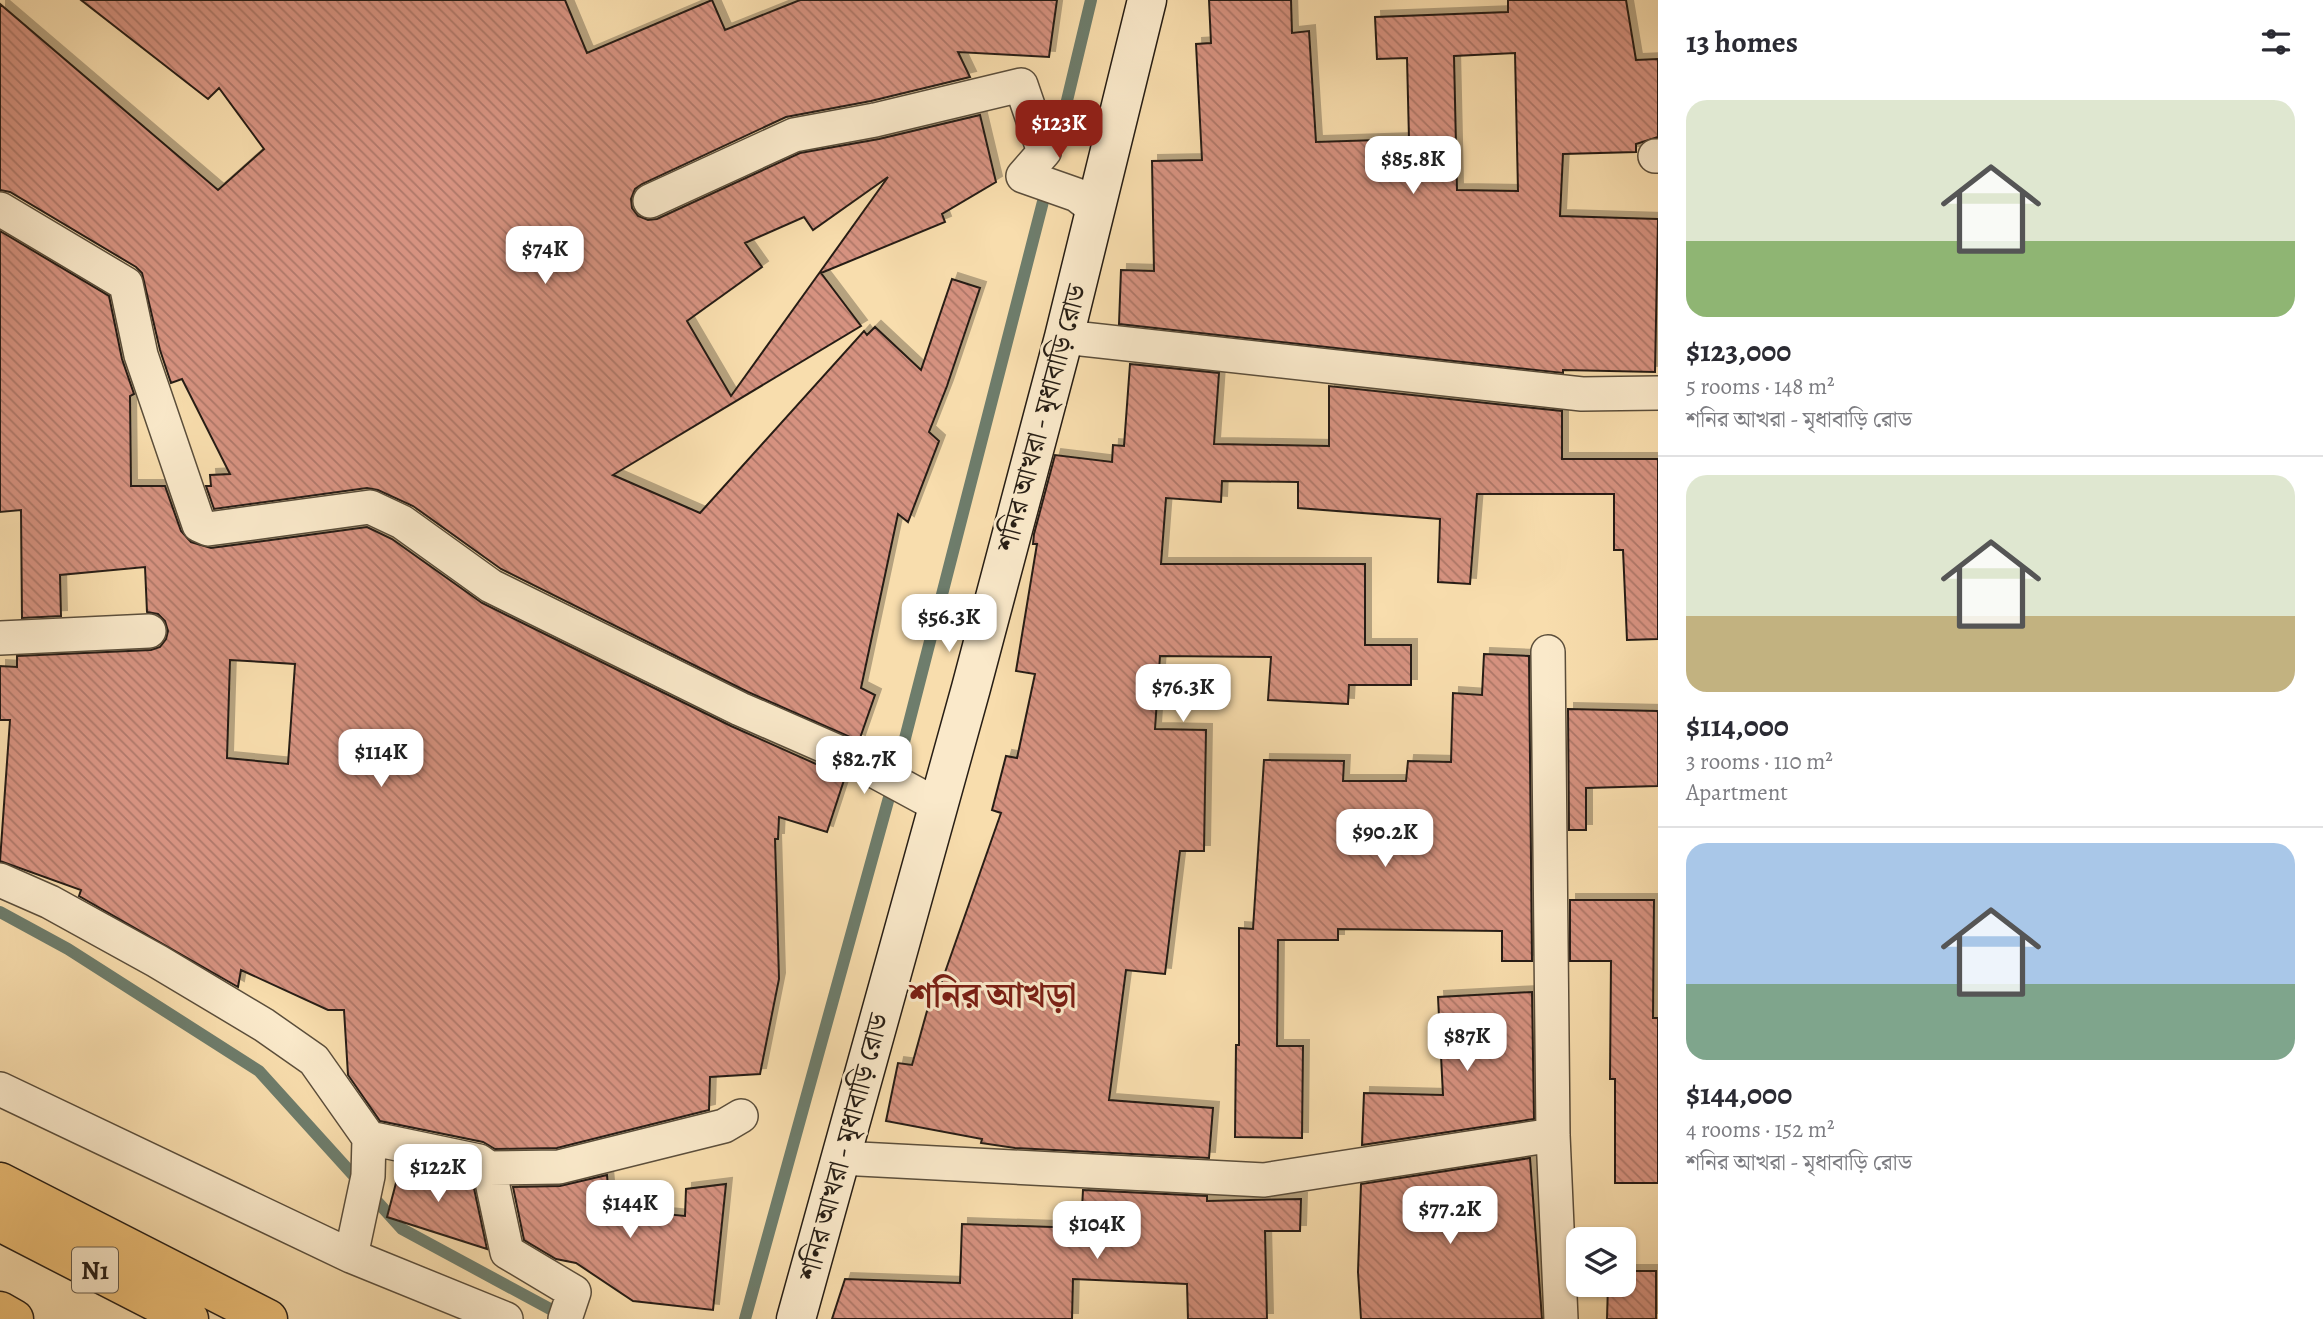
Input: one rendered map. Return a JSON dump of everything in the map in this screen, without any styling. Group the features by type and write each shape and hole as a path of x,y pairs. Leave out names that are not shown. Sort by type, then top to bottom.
{"highway":[{"path":"0,1182 268,1319"},
{"name":"N1","path":"0,1222 189,1319"},
{"path":"0,1311 15,1319"}],"main road":[{"name":"শনির আখরা - মৃধাবাড়ি রোড","path":"796,1319 840,1158 925,798 1064,337 1086,202 1147,0"}],"street":[{"path":"650,201 794,135 875,120 1021,85 1044,152 1023,176 1086,202"},
{"path":"0,209 126,284 141,355 199,525 208,529 370,506 402,522 491,586 740,709 843,754 925,798"},
{"path":"1064,337 1582,394 1658,393"},
{"path":"0,638 149,631"},
{"path":"1548,652 1553,1135 1561,1319"},
{"path":"0,880 51,902 264,1025 314,1060 369,1138 368,1176 351,1256"},
{"path":"0,1089 351,1256 506,1319"},
{"path":"369,1138 479,1161 489,1168 559,1167 724,1126 741,1116"},
{"path":"840,1158 1264,1180 1553,1135"},
{"path":"489,1168 507,1252 574,1292 565,1319"}],"building":[{"path":"81,0 565,0 587,53 712,0 725,30 800,0 1057,0 1049,57 958,52 970,77 871,101 786,117 642,184 635,189 631,199 632,208 638,216 648,220 657,219 800,153 879,139 980,115 996,182 942,214 945,222 821,273 861,326 613,475 700,513 864,331 867,335 875,327 921,370 952,279 980,288 929,432 939,441 908,522 898,514 861,688 875,695 859,741 748,692 501,569 413,506 378,490 367,488 214,509 206,486 211,486 210,475 230,474 182,379 171,383 160,350 142,273 10,192 0,190 0,4 218,190 264,149 219,88 208,99","holes":["888,177 731,396 687,321 762,267 745,243 804,217 813,230"]},
{"path":"1209,0 1291,0 1292,33 1309,31 1316,142 1409,139 1407,58 1377,59 1375,17 1508,12 1508,0 1626,0 1636,60 1658,59 1658,137 1636,144 1636,152 1563,154 1560,216 1658,219 1655,372 1563,370 1563,373 1119,324 1121,270 1154,271 1152,161 1202,160 1196,44 1211,43","holes":["1515,53 1518,191 1457,190 1454,56"]},
{"path":"0,231 109,296 122,359 134,394 130,396 131,486 165,486 181,531 191,542 211,548 367,527 392,539 482,603 731,726 845,777 827,832 779,817 778,839 775,839 779,979 760,1074 710,1077 709,1110 557,1148 495,1149 483,1142 380,1121 348,1075 344,1010 328,1010 241,970 238,987 79,896 81,890 0,861 10,720 0,720 0,666 17,667 17,656 151,650 160,647 168,631 165,621 158,614 147,612 145,567 60,575 61,616 22,618 21,510 0,512","holes":["230,660 295,664 288,764 227,758"]},
{"path":"1130,364 1219,373 1214,444 1329,446 1329,386 1562,411 1562,459 1658,459 1658,639 1627,640 1623,550 1614,550 1614,494 1477,494 1470,584 1438,582 1440,519 1298,508 1298,482 1222,481 1221,502 1166,498 1161,564 1365,564 1365,645 1411,645 1411,685 1349,685 1348,704 1268,700 1271,657 1160,656 1155,729 1206,730 1204,851 1180,851 1165,974 1126,970 1109,1100 1213,1108 1209,1158 1015,1148 886,1121 898,1063 912,1065 932,993 937,995 1001,813 992,810 1006,756 1017,758 1035,674 1016,671 1037,544 1033,544 1034,534 1055,455 1112,462 1113,445 1124,446"},
{"path":"1484,654 1529,656 1532,961 1502,961 1502,931 1338,929 1338,940 1278,940 1277,1046 1303,1046 1302,1138 1235,1137 1236,1045 1239,1045 1239,928 1253,929 1264,760 1344,761 1343,781 1406,781 1408,761 1451,762 1453,693 1482,695"},
{"path":"1568,709 1658,711 1658,786 1586,788 1586,830 1569,830"},
{"path":"1570,900 1654,900 1653,1018 1658,1018 1658,1183 1615,1183 1615,1079 1610,1079 1611,961 1570,961"},
{"path":"1532,992 1534,1119 1362,1145 1364,1093 1443,1095 1438,997"},
{"path":"1530,1158 1542,1319 1361,1319 1358,1272 1361,1184"},
{"path":"401,1164 472,1179 487,1249 387,1217"},
{"path":"607,1175 609,1198 621,1196 623,1210 685,1216 686,1189 726,1184 713,1310 633,1301 576,1263 556,1259 524,1240 513,1187 560,1186"},
{"path":"1083,1190 1207,1196 1207,1201 1301,1199 1300,1231 1265,1231 1267,1319 1188,1319 1187,1284 1073,1279 1072,1319 832,1319 845,1279 960,1283 962,1224 1081,1228"},
{"path":"1636,1271 1656,1271 1656,1319 1607,1319 1608,1297 1636,1297"}],"waterway":[{"path":"1054,155 1091,0"},
{"path":"745,1319 901,754 1047,186"},
{"path":"0,912 68,949 259,1071 402,1229 565,1317"}],"district":[{"name":"শনির আখড়া","path":"993,995"}]}
